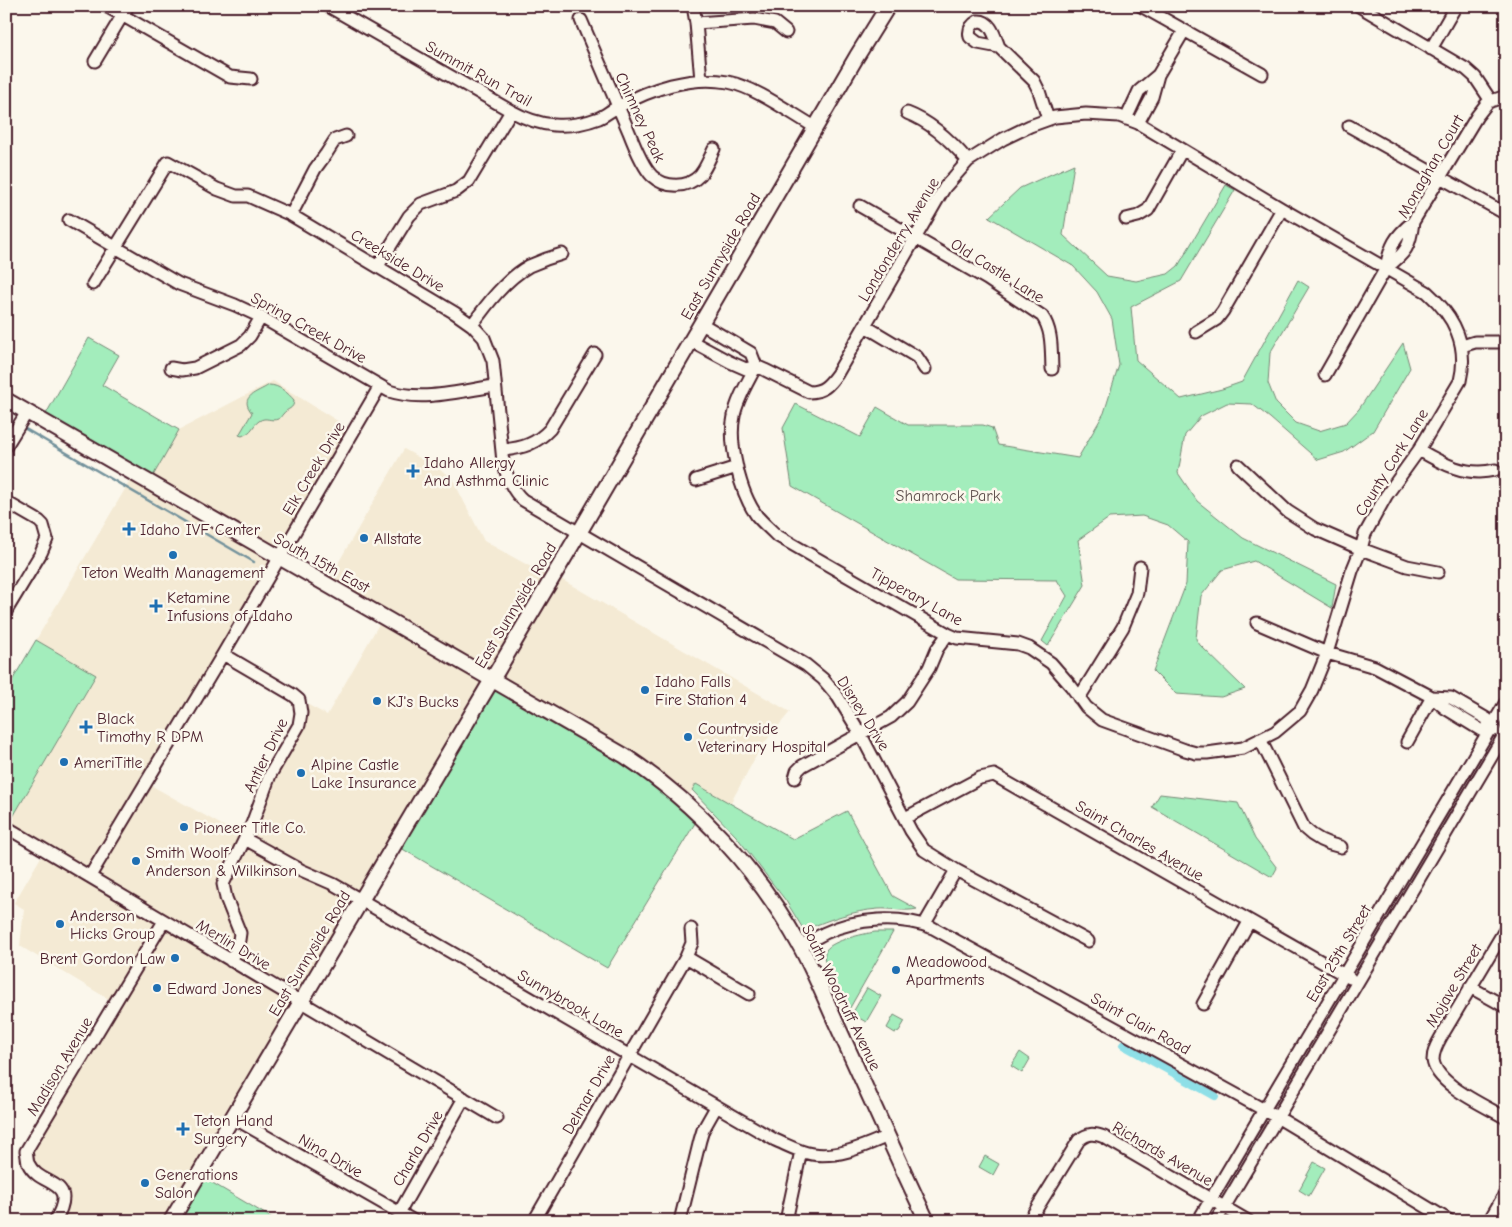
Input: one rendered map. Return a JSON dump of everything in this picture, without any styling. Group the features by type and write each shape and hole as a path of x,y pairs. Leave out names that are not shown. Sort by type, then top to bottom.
{"main road":[{"name":"East Sunnyside Road","path":"171,1221 888,6"},
{"name":"South 15th East","path":"6,400 24,416 492,679"},
{"name":"South Woodruff Avenue","path":"492,679 648,771 700,815 738,857 771,899 801,946 927,1221"}],"street":[{"path":"106,6 125,11 230,77 251,79"},
{"name":"Summit Run Trail","path":"328,6 525,119 540,124 556,126 581,123 598,118 618,107 667,87 688,81 701,80 737,84 759,94 815,127"},
{"path":"693,6 701,80"},
{"path":"1141,6 1262,74"},
{"path":"1359,6 1466,69 1475,77 1491,100 1506,96"},
{"path":"1431,49 1454,10"},
{"path":"95,61 125,11"},
{"path":"696,23 754,18 775,23 786,32"},
{"name":"Chimney Peak","path":"581,20 635,147 650,175 658,181 675,186 698,178 714,149"},
{"path":"1138,123 1152,97 1158,75 1184,31"},
{"path":"999,47 1034,81 1048,119"},
{"path":"1126,119 1139,91 1158,75"},
{"name":"Monaghan Court","path":"1386,268 1389,251 1396,238 1413,222 1477,116 1491,100"},
{"path":"378,266 408,216 421,204 456,192 469,181 511,111"},
{"path":"907,113 936,130 958,148 968,161"},
{"name":"Londonderry Avenue","path":"691,341 746,369 756,366 809,392 825,389 831,383 865,326 945,187 968,161 1004,139 1048,119 1072,114 1119,116 1138,123 1282,209 1386,268"},
{"path":"1349,126 1506,214"},
{"path":"291,215 315,169 330,147 335,140 346,136"},
{"path":"1126,219 1138,216 1148,210 1182,150"},
{"name":"Creekside Drive","path":"116,247 168,162 217,189 236,196 254,198 291,215 455,313 472,325 484,338 493,361 503,462 516,495 578,533"},
{"name":"Old Castle Lane","path":"860,206 987,279 1042,316 1048,324 1050,334 1052,369"},
{"path":"1196,332 1217,319 1223,311 1282,209"},
{"name":"Spring Creek Drive","path":"68,220 179,284 261,317 380,386 402,395 421,396 495,386"},
{"path":"94,284 116,247"},
{"path":"472,325 485,307 516,274 540,261 562,254"},
{"path":"1325,375 1386,268"},
{"name":"County Cork Lane","path":"1260,740 1275,732 1300,711 1312,690 1328,652 1365,534 1386,496 1419,450 1460,381 1462,346 1456,327 1444,306 1428,292 1386,268"},
{"path":"171,368 182,370 195,368 241,345 250,336 261,317"},
{"name":"Londonderry Avenue","path":"702,324 751,353 756,366"},
{"path":"865,326 917,357 926,369"},
{"path":"1462,346 1475,342 1506,342"},
{"path":"503,450 530,445 542,438 550,429 595,354"},
{"name":"Tipperary Lane","path":"756,366 740,397 734,415 732,432 733,450 737,467 752,507 776,535 948,634 957,638 1018,644 1029,648 1051,663 1090,711 1102,720 1196,753 1218,753 1243,748 1260,740"},
{"name":"Elk Creek Drive","path":"90,876 380,386"},
{"path":"6,446 24,416"},
{"path":"1419,450 1442,464 1466,472 1495,470"},
{"path":"1238,465 1295,516 1315,529 1407,566 1438,572"},
{"path":"696,480 737,467"},
{"path":"6,502 39,521 43,525 47,539 41,553 6,612"},
{"name":"Disney Drive","path":"578,533 806,665 823,679 838,697 860,733 917,842 924,850 956,870 1088,941"},
{"path":"1079,698 1123,627 1137,593 1140,567"},
{"path":"1257,623 1328,652 1376,667 1432,696 1451,698 1487,719 1490,728 1505,734"},
{"path":"795,778 797,771 802,766 891,717 907,702 929,668 937,649 948,634"},
{"name":"Antler Drive","path":"223,654 293,695 299,700 302,713 299,725 270,775 252,824 223,884 226,898 240,934 238,946 231,961"},
{"path":"1407,742 1432,696"},
{"name":"East 25th Street","path":"1198,1221 1506,702"},
{"name":"East 25th Street","path":"1216,1221 1505,734"},
{"path":"1260,740 1304,828 1327,844 1341,847"},
{"name":"Saint Charles Avenue","path":"905,818 980,778 994,775 1357,982"},
{"name":"Merlin Drive","path":"6,827 497,1118"},
{"name":"Sunnybrook Lane","path":"245,838 301,870 333,884 775,1140 801,1152 835,1154 852,1150 888,1136"},
{"path":"924,925 956,870"},
{"name":"Saint Clair Road","path":"801,946 826,933 861,922 890,920 924,925 954,938 1277,1117 1450,1221"},
{"name":"Madison Avenue","path":"55,1221 64,1202 62,1192 55,1184 34,1171 27,1162 26,1151 164,921"},
{"path":"1203,1004 1249,922"},
{"name":"Mojave Street","path":"1506,928 1441,1037 1434,1051 1433,1060 1436,1070 1450,1085 1506,1118"},
{"name":"Delmar Drive","path":"534,1221 686,957 692,943 691,929"},
{"path":"686,957 749,994"},
{"path":"1470,987 1506,1008"},
{"name":"Charla Drive","path":"399,1212 464,1098"},
{"path":"680,1221 703,1130 716,1107"},
{"name":"Nina Drive","path":"232,1117 414,1221"},
{"name":"Richards Avenue","path":"1029,1221 1078,1140 1093,1133 1104,1136 1248,1221"},
{"path":"786,1221 801,1152"},
{"path":"1489,1221 1506,1192"}],"shaded area":[{"path":"273,381 354,431 145,782 245,838 299,725 299,700 327,715 383,617 326,584 404,449 451,476 484,541 551,578 554,575 790,712 761,747 730,804 696,784 685,802 492,679 171,1221 55,1221 62,1191 34,1171 26,1151 115,1003 20,946 24,909 14,903 45,850 7,827 96,676 36,640 134,474 149,483 179,430"}],"green space":[{"name":"Shamrock Park","path":"1074,164 1063,235 1107,276 1136,281 1168,274 1178,266 1226,185 1235,190 1181,281 1131,307 1136,360 1181,399 1242,382 1298,280 1309,287 1270,353 1268,383 1276,403 1296,423 1319,431 1346,423 1359,409 1403,343 1410,368 1373,431 1344,452 1318,460 1252,404 1227,403 1201,416 1185,435 1178,473 1197,501 1243,538 1336,584 1332,608 1254,561 1222,570 1201,596 1196,639 1245,689 1221,697 1176,694 1153,671 1186,584 1188,542 1168,525 1142,516 1109,518 1078,540 1085,585 1048,646 1042,641 1067,596 1057,580 955,579 792,486 783,428 796,404 860,437 877,407 908,425 983,425 992,428 998,445 1078,458 1104,413 1119,365 1112,319 1097,292 1073,266 989,217 1020,188"},
{"path":"89,338 119,355 102,385 179,430 149,483 42,421"},
{"path":"269,385 276,386 286,392 294,400 293,406 279,418 275,420 262,420 256,423 249,432 242,436 239,435 252,413 248,407 248,399"},
{"path":"36,640 96,675 7,827 6,691"},
{"path":"492,679 642,767 700,815 607,968 394,844"},
{"path":"696,784 793,839 847,811 893,896 917,909 869,910 842,916 807,929 802,927 786,901 736,836 692,790"},
{"path":"1160,794 1238,803 1255,839 1277,868 1272,877 1152,807"},
{"path":"875,932 893,932 847,1013 825,962 825,952 830,946 841,940"},
{"path":"867,988 881,996 866,1022 852,1014"},
{"path":"894,1015 905,1021 899,1031 895,1033 887,1028"},
{"path":"1020,1052 1030,1059 1022,1073 1011,1066"},
{"path":"985,1156 999,1164 993,1175 979,1167"},
{"path":"1314,1162 1325,1168 1309,1196 1299,1190"},
{"path":"199,1175 277,1221 171,1221"}],"waterway":[{"path":"6,418 15,423"},
{"path":"22,427 254,562"},
{"path":"1123,1045 1215,1096"}],"place":[{"name":"Idaho Allergy And Asthma Clinic","path":"413,471"},
{"name":"Idaho IVF Center","path":"129,529"},
{"name":"Allstate","path":"364,538"},
{"name":"Teton Wealth Management","path":"173,555"},
{"name":"Ketamine Infusions of Idaho","path":"156,606"},
{"name":"Idaho Falls Fire Station 4","path":"645,690"},
{"name":"KJ's Bucks","path":"377,701"},
{"name":"Black Timothy R DPM","path":"86,727"},
{"name":"Countryside Veterinary Hospital","path":"688,737"},
{"name":"AmeriTitle","path":"64,762"},
{"name":"Alpine Castle Lake Insurance","path":"301,773"},
{"name":"Pioneer Title Co.","path":"184,827"},
{"name":"Smith Woolf Anderson & Wilkinson","path":"136,861"},
{"name":"Anderson Hicks Group","path":"60,924"},
{"name":"Brent Gordon Law","path":"175,958"},
{"name":"Meadowood Apartments","path":"896,970"},
{"name":"Edward Jones","path":"157,988"},
{"name":"Teton Hand Surgery","path":"183,1129"},
{"name":"Generations Salon","path":"145,1183"}]}
